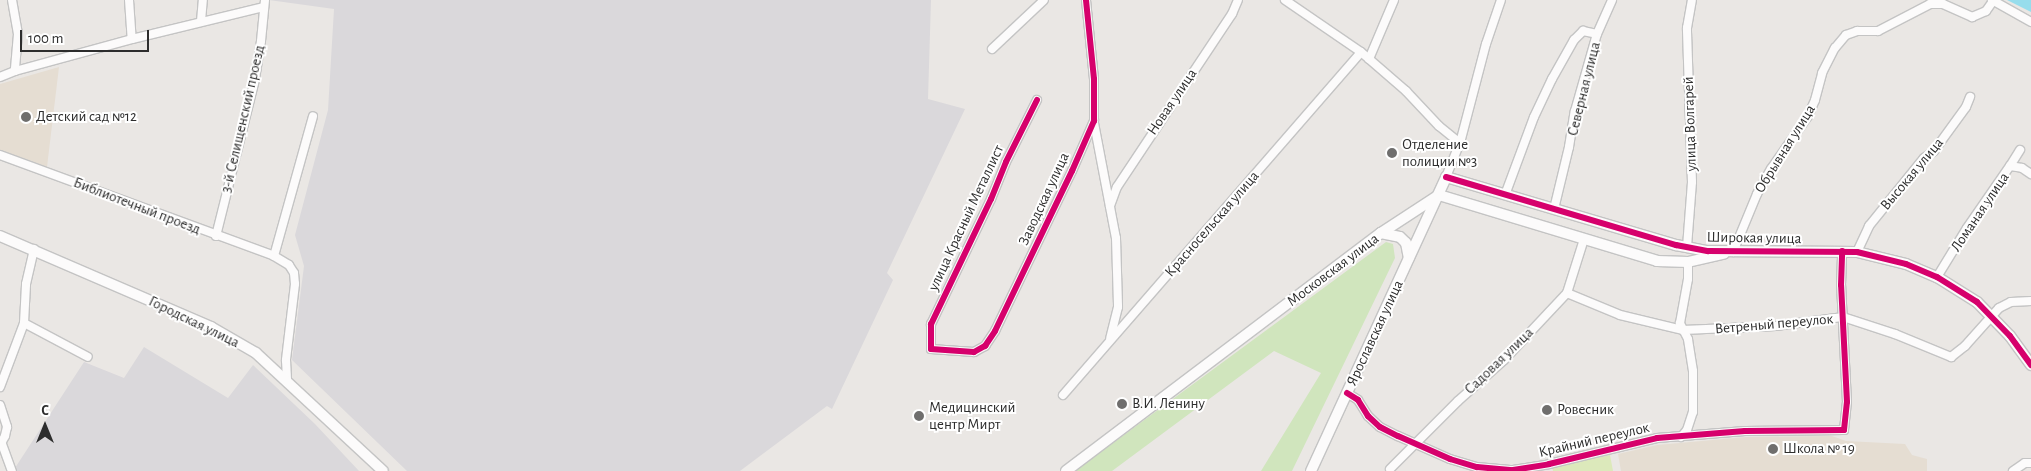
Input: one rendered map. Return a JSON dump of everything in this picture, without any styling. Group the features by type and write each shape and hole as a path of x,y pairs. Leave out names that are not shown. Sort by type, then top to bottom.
{"street":[{"path":"12,0 18,34 15,70"},
{"path":"129,0 132,39"},
{"path":"201,21 203,0"},
{"path":"992,49 1044,0"},
{"name":"Заводская улица","path":"931,349 974,352 985,346 995,331 1094,122 1094,79 1086,0"},
{"name":"Новая улица","path":"1110,206 1117,187 1232,14 1238,0"},
{"path":"1285,0 1361,52 1406,91 1439,126 1460,144"},
{"path":"1369,59 1394,0"},
{"path":"1439,195 1460,144 1486,44 1501,0"},
{"name":"Северная улица","path":"1554,209 1570,147 1575,111 1597,34 1612,0"},
{"name":"улица Волгарей","path":"1687,247 1692,182 1687,28 1692,0"},
{"path":"1993,0 2031,22"},
{"name":"Обрывная улица","path":"1732,252 1757,194 1771,169 1808,116 1815,100 1822,73 1835,48 1846,35 1857,31 1878,31 1930,4 1943,4 1972,17 1986,11 1993,0"},
{"path":"0,77 15,70 264,4"},
{"name":"3-й Селищенский проезд","path":"216,236 255,79 264,4"},
{"path":"1505,194 1534,117 1556,71 1574,40 1583,31 1597,34"},
{"name":"Красносельская улица","path":"1064,395 1109,340 1361,52"},
{"name":"Высокая улица","path":"1857,252 1869,226 1924,158 1934,151 1966,107 1970,97"},
{"name":"улица Красный Металлист","path":"931,349 931,324 991,199 1006,162 1037,100"},
{"path":"274,256 313,116"},
{"path":"1094,122 1116,238 1118,307 1109,340"},
{"path":"2010,166 2020,150"},
{"name":"Библиотечный проезд","path":"0,155 274,256 289,265 294,273 295,284 286,360 287,381"},
{"name":"Ломаная улица","path":"1937,277 1967,228 2010,166 2022,168 2031,174"},
{"name":"Широкая улица","path":"1446,177 1687,247 1732,252 1857,252 1906,264 1937,277 1977,302 1992,316 2031,365"},
{"name":"Широкая улица","path":"1439,195 1656,261 1688,262 1710,259 1732,252"},
{"name":"Московская улица","path":"1066,471 1381,233 1439,195"},
{"name":"Ярославская улица","path":"1311,471 1439,195"},
{"path":"1381,233 1400,237 1406,243 1409,258"},
{"name":"Городская улица","path":"0,236 34,249 211,327 256,353 383,471"},
{"name":"Садовая улица","path":"1390,469 1504,360 1568,293 1584,239"},
{"path":"0,387 24,323 26,284 34,249"},
{"path":"1842,251 1841,285 1843,317"},
{"path":"1681,437 1687,430 1693,412 1693,371 1688,339 1680,323 1688,279 1688,262"},
{"name":"Ветреный переулок","path":"1568,293 1620,315 1683,330 1776,326 1843,317 1878,327 1951,357 1965,346 1992,316"},
{"path":"1992,316 1999,308 2011,302 2031,301"},
{"name":"Крайний переулок","path":"1347,393 1358,400 1368,416 1380,427 1414,444 1450,459 1477,467 1513,470 1549,464 1656,438 1745,431 1844,430 1847,402 1843,317"},
{"path":"24,323 88,357"},
{"path":"0,405 7,427 1,444 12,471"},
{"path":"2013,471 2025,464 2031,463"}],"shaded area":[{"path":"269,0 931,0 928,99 965,109 887,273 893,280 832,409 827,406 740,471 407,471 292,360 304,266 295,235 328,110 334,9"},
{"name":"Детский сад №12","path":"59,67 47,167 0,150 0,84"},
{"path":"144,347 228,398 253,365 315,424 359,471 13,471 84,362 124,378"},
{"name":"Школа № 19","path":"1832,436 1846,441 1905,444 1912,455 1927,459 1927,471 1621,471 1618,454 1657,445 1746,437"}],"green space":[{"path":"1386,242 1393,244 1395,258 1292,471 1261,471 1321,373 1274,351 1112,471 1075,471"},
{"path":"1610,455 1613,471 1553,471 1552,466"}],"water":[{"path":"2007,0 2031,0 2031,12"}],"cycle path":[{"path":"1037,100 1006,162 991,199 931,324 931,349 974,352 985,346 995,331 1072,171 1094,121 1094,79 1086,0"},
{"path":"1446,177 1676,245 1708,251 1857,252 1906,264 1937,277 1977,302 2010,336 2031,365"},
{"path":"1347,393 1358,400 1368,416 1380,427 1398,436 1450,459 1477,467 1513,470 1549,464 1657,438 1745,431 1844,430 1847,402 1841,285 1842,251"}],"place":[{"name":"Детский сад №12","path":"26,117"},
{"name":"Отделение полиции №3","path":"1392,153"},
{"name":"В.И. Ленину","path":"1122,404"},
{"name":"Ровесник","path":"1547,410"},
{"name":"Медицинский центр Мирт","path":"919,416"},
{"name":"Школа № 19","path":"1773,449"}]}
